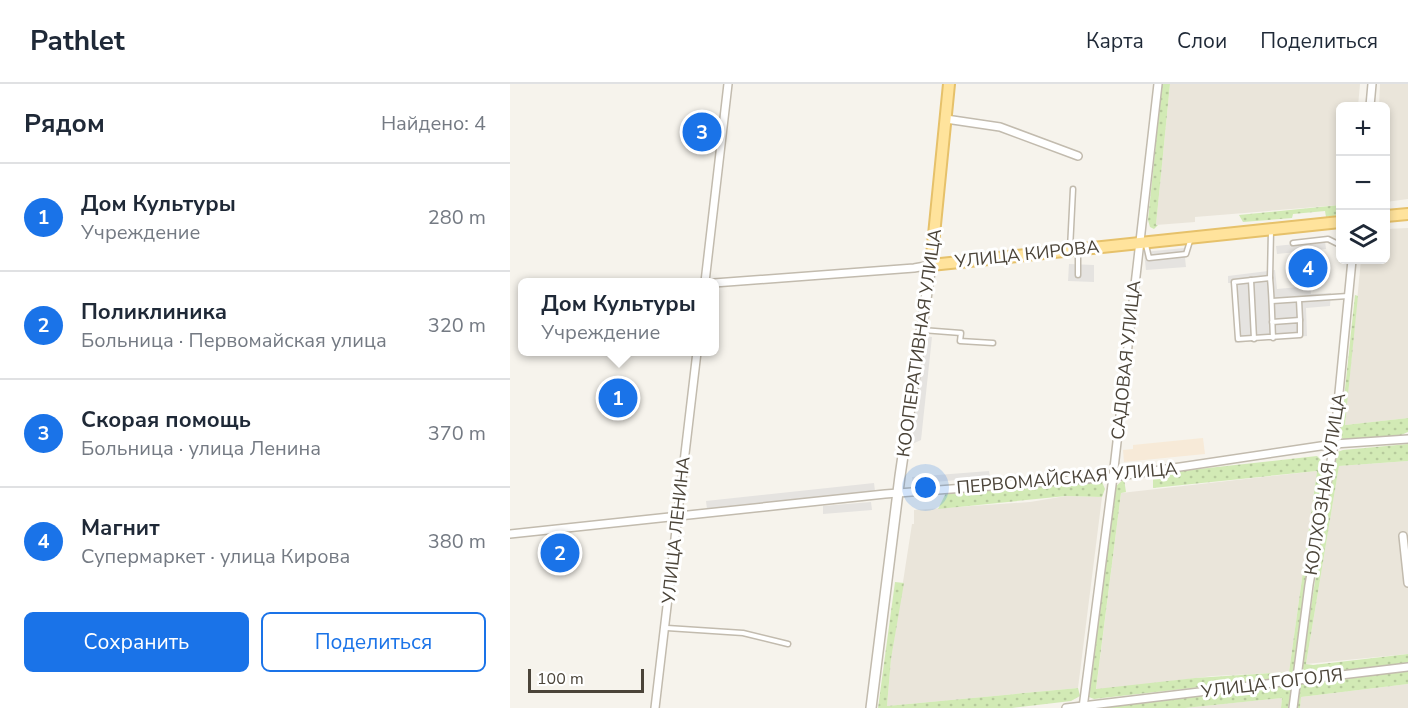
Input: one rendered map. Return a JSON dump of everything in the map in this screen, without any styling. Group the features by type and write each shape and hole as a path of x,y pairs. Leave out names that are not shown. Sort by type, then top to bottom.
{"main road":[{"name":"КООПЕРАТИВНАЯ УЛИЦА","path":"931,265 949,84"},
{"path":"1390,216 1408,214"},
{"name":"УЛИЦА КИРОВА","path":"931,265 1336,222"}],"street":[{"path":"705,278 728,84"},
{"name":"САДОВАЯ УЛИЦА","path":"1083,707 1142,242 1158,84"},
{"path":"1370,102 1372,84"},
{"path":"946,119 1000,127 1078,156"},
{"name":"КОЛХОЗНАЯ УЛИЦА","path":"1293,708 1312,564 1334,444 1352,264"},
{"name":"УЛИЦА КИРОВА","path":"719,283 931,265"},
{"name":"КООПЕРАТИВНАЯ УЛИЦА","path":"871,708 920,330 931,265"},
{"name":"УЛИЦА ЛЕНИНА","path":"655,708 667,628 676,517 696,356"},
{"name":"ПЕРВОМАЙСКАЯ УЛИЦА","path":"510,534 898,493 1113,477 1334,444 1408,439"},
{"path":"1402,536 1405,578 1408,583"},
{"name":"УЛИЦА ГОГОЛЯ","path":"1066,708 1408,667"}],"lane":[{"path":"1073,189 1074,249 1078,275"},
{"path":"1270,229 1273,338"},
{"path":"1142,242 1149,258 1186,254 1191,237"},
{"path":"1293,243 1328,239 1336,243"},
{"path":"1270,278 1234,282 1238,339 1300,335 1299,299"},
{"path":"1251,280 1254,339"},
{"path":"1272,301 1349,296"},
{"path":"1272,322 1300,320"},
{"path":"920,330 961,333 960,341 993,344"},
{"path":"667,628 743,633 788,644"}],"shaded area":[{"path":"1170,84 1360,84 1358,102 1336,102 1336,205 1195,217 1195,222 1156,225"},
{"path":"1380,84 1408,84 1408,199 1390,201 1390,102 1379,102"},
{"path":"1408,228 1408,418 1345,425 1361,264 1390,264 1390,229"},
{"path":"1325,241 1326,249 1277,254 1276,246"},
{"path":"1184,248 1186,267 1146,270 1144,252"},
{"path":"1069,264 1094,265 1094,282 1068,281"},
{"path":"1275,270 1277,289 1310,286 1311,294 1331,293 1330,306 1306,308 1307,336 1235,343 1232,283 1228,283 1228,276"},
{"path":"924,336 932,337 921,440 912,444"},
{"path":"1203,438 1205,454 1124,462 1123,450 1133,449 1133,445"},
{"path":"1408,461 1408,654 1306,664 1339,466"},
{"path":"989,471 990,477 913,484 912,477"},
{"path":"1317,471 1289,672 1213,676 1096,690 1121,493"},
{"path":"874,483 875,491 707,509 706,501"},
{"path":"1066,496 1102,497 1078,688 887,706 891,659 912,524 914,524 914,510 1030,502"},
{"path":"871,502 872,510 823,514 823,506"},
{"path":"1408,684 1408,708 1300,708 1301,697"},
{"path":"1282,698 1281,708 1185,708 1213,705"}],"green space":[{"path":"1162,84 1170,84 1156,225 1158,225 1154,229 1150,227 1148,220"},
{"path":"1336,205 1336,216 1326,217 1325,211 1293,214 1292,218 1243,222 1239,215"},
{"path":"1355,295 1358,296 1345,425 1408,418 1408,432 1401,435 1344,440 1340,436"},
{"path":"1408,444 1408,461 1339,466 1306,664 1408,654 1408,665 1306,675 1302,670 1303,658 1335,453 1343,450"},
{"path":"1317,456 1322,461 1324,470 1295,672 1291,677 1094,699 1089,697 1115,487 1124,479 1126,492 1121,493 1096,689 1195,678 1289,672 1317,471 1153,488 1153,474"},
{"path":"1102,482 1105,489 1102,497 1066,496 938,509 946,493"},
{"path":"895,582 904,583 891,659 887,706 1078,688 1080,696 1071,701 1012,708 878,708"},
{"path":"1408,671 1408,684 1301,697 1300,708 1296,708 1299,683"},
{"path":"1288,684 1291,691 1288,708 1281,708 1282,698 1185,708 1100,708 1158,698"}],"place":[{"name":"Скорая помощь","path":"702,132"},
{"name":"Магнит","path":"1308,268"},
{"name":"Дом Культуры","path":"618,398"},
{"name":"Поликлиника","path":"560,553"}]}
